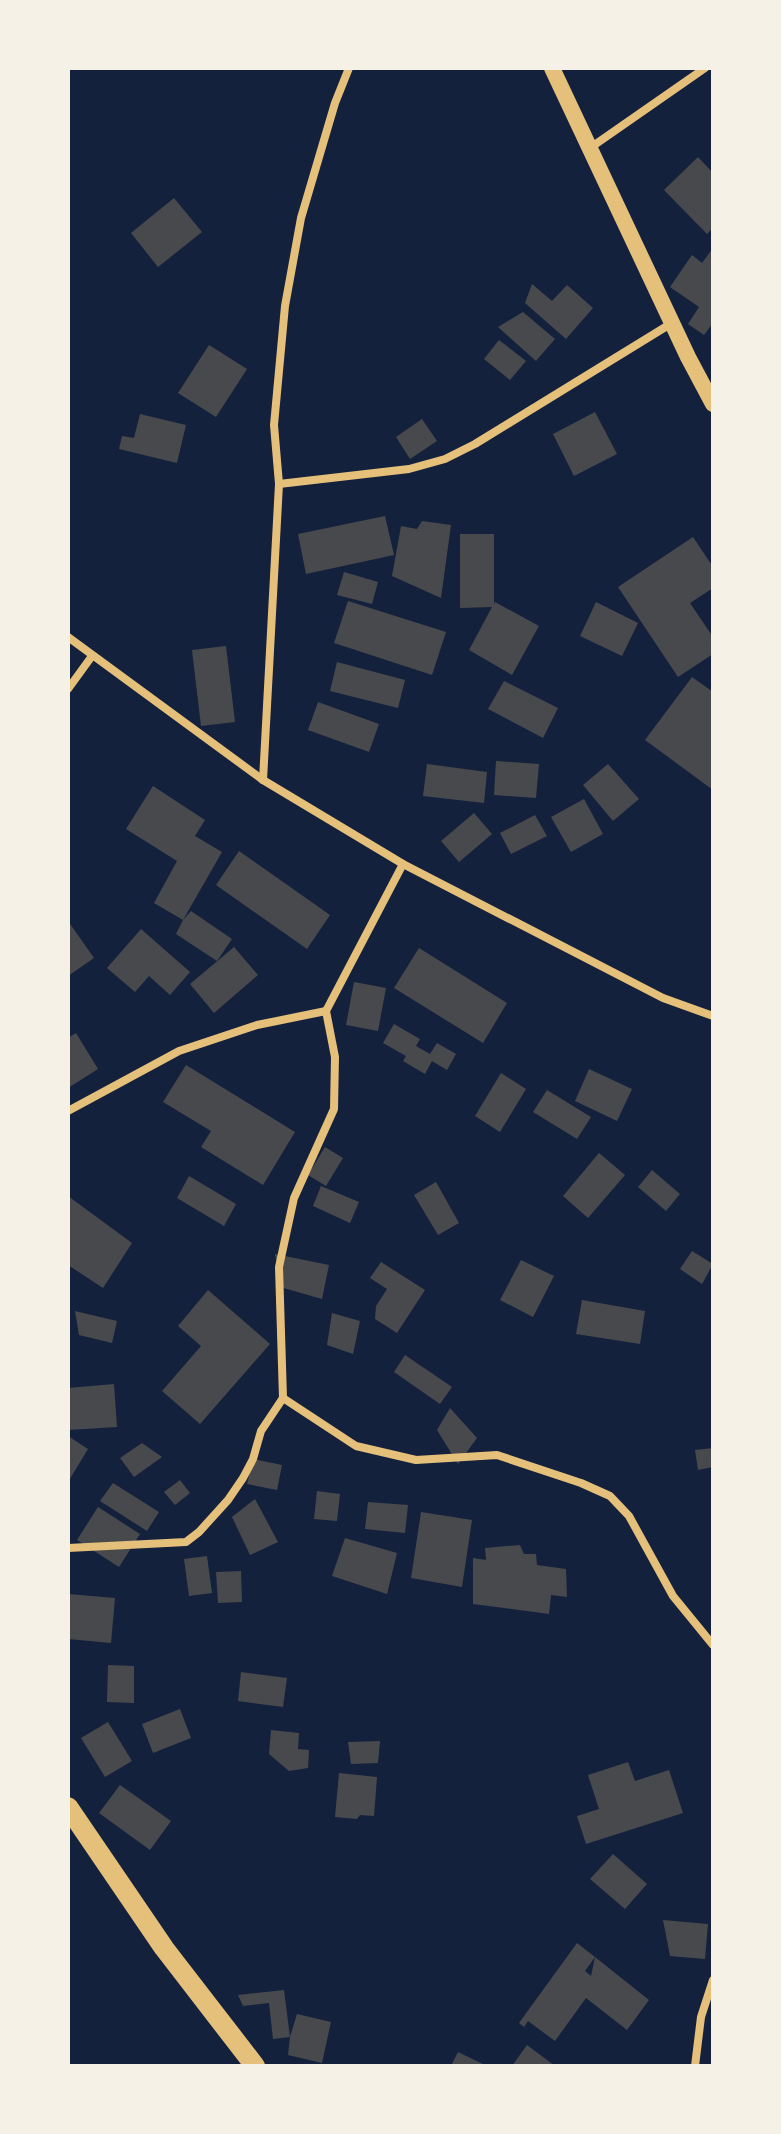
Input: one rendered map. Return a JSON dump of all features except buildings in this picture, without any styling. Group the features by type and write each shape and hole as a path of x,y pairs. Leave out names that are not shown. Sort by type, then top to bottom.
{"main road":[{"path":"552,68 713,404"},
{"path":"68,1807 164,1948 255,2066"}],"street":[{"path":"263,780 279,484 274,425 285,306 301,218 335,103 349,68"},
{"path":"590,149 705,68"},
{"path":"279,484 409,469 445,459 475,444 672,323"},
{"path":"68,637 263,780 403,864 663,998 713,1016"},
{"path":"68,689 92,656"},
{"path":"68,1548 186,1542 228,1500 253,1459 261,1431 283,1398 279,1267 294,1198 334,1109 335,1057 326,1011 403,864"},
{"path":"68,1111 179,1051 257,1025 326,1011"},
{"path":"283,1398 356,1446 416,1460 497,1455 610,1496 629,1516 673,1596 713,1645"},
{"path":"695,2066 701,2017 713,1980"}]}
